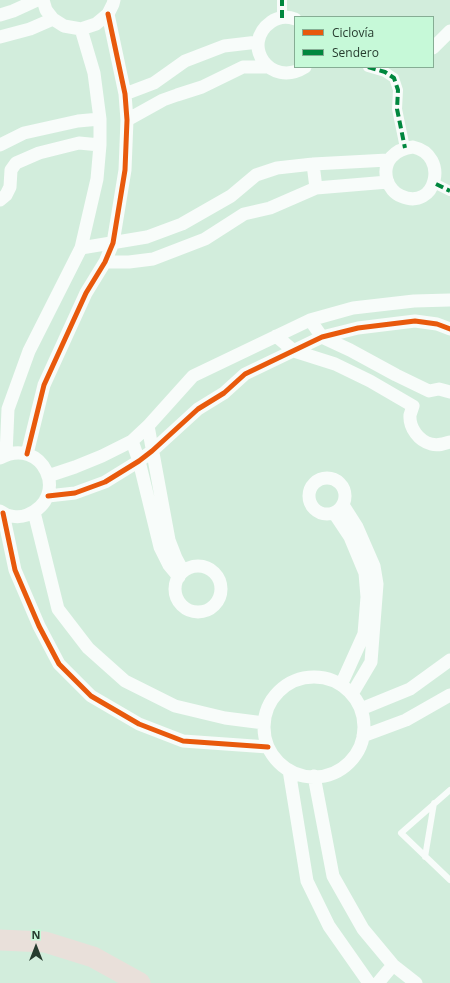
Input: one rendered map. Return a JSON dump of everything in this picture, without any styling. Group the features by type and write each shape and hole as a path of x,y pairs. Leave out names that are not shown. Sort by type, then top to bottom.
{"highway":[{"path":"3,941 45,942 93,958 140,983"}],"street":[{"path":"0,15 37,0"},
{"path":"42,0 46,10 53,19 64,26 81,29 96,24 108,14 114,0"},
{"path":"282,0 288,18 273,20 266,26 261,33 258,42 260,56 268,67 277,72 286,74 296,72 303,68"},
{"path":"27,454 44,386 86,293 105,262 113,243 125,170 127,120 125,94 108,14"},
{"path":"0,37 30,29 53,19"},
{"path":"1,512 13,517 24,516 34,512 42,505 48,496 50,486 48,476 43,466 36,459 27,454 17,453 3,457 8,409 29,351 81,248 97,179 100,145 100,119 94,73 81,29"},
{"path":"434,47 450,31"},
{"path":"125,94 154,83 185,61 224,46 258,42"},
{"path":"127,120 163,100 202,87 243,67 268,67"},
{"path":"372,68 386,72 394,78 398,90 397,110 405,148"},
{"path":"0,145 24,132 78,121 100,119"},
{"path":"0,200 6,195 10,187 11,170 16,163 39,153 79,143 100,145"},
{"path":"81,248 147,237 182,224 232,196 256,175 276,168 313,164 388,160 397,152 405,148 413,147 429,153 434,159 438,167 436,184 431,191 416,199 407,199 399,195 392,190 388,182 386,174 388,160"},
{"path":"313,164 316,188"},
{"path":"105,262 129,262 153,259 205,239 244,214 270,208 316,188 388,182"},
{"path":"436,184 450,191"},
{"path":"48,476 102,456 132,441 148,426 193,376 310,320 353,308 414,301 450,300"},
{"path":"414,301 415,321"},
{"path":"310,320 322,337 429,391 439,390 450,392"},
{"path":"48,496 75,493 106,482 152,451 198,409 224,393 245,374 322,337 358,328 415,321 437,324 450,329"},
{"path":"276,336 294,351 335,364 370,381 412,406 410,416 411,425 416,434 423,440 432,444 441,445 450,442"},
{"path":"132,441 139,461 160,547 169,565 181,574 169,540 148,426"},
{"path":"341,685 364,634 367,597 365,573 339,509 356,528 374,566 377,584 371,662 352,694"},
{"path":"1,512 15,570 39,626 59,664 91,696 139,724 183,741 268,747"},
{"path":"34,512 58,609 88,648 125,682 175,706 225,718 264,723"},
{"path":"360,708 410,690 450,660"},
{"path":"311,677 326,678 341,685 352,694 360,708 364,722 363,736 357,752 346,765 331,773 314,776 301,775 289,770 276,760 268,747 264,731 264,723 271,701 281,689 295,680 311,677"},
{"path":"363,736 406,720 450,695"},
{"path":"289,770 307,881 329,926 369,983"},
{"path":"314,776 333,876 363,929 393,966 416,983"},
{"path":"378,983 393,966"}],"lane":[{"path":"449,879 401,833 450,790"},
{"path":"425,857 434,803"},
{"path":"449,879 450,872"}],"marked path":[{"path":"282,0 282,18"},
{"path":"371,68 385,72 394,78 398,90 397,109 405,148"},
{"path":"436,184 450,191"}],"cycle path":[{"path":"27,454 44,385 86,293 105,262 113,243 125,170 127,120 125,94 108,14"},
{"path":"48,496 75,493 105,482 152,451 198,409 224,393 245,374 322,337 358,328 415,321 437,324 450,329"},
{"path":"3,513 15,570 39,626 59,664 91,696 139,724 183,741 268,747"}]}
